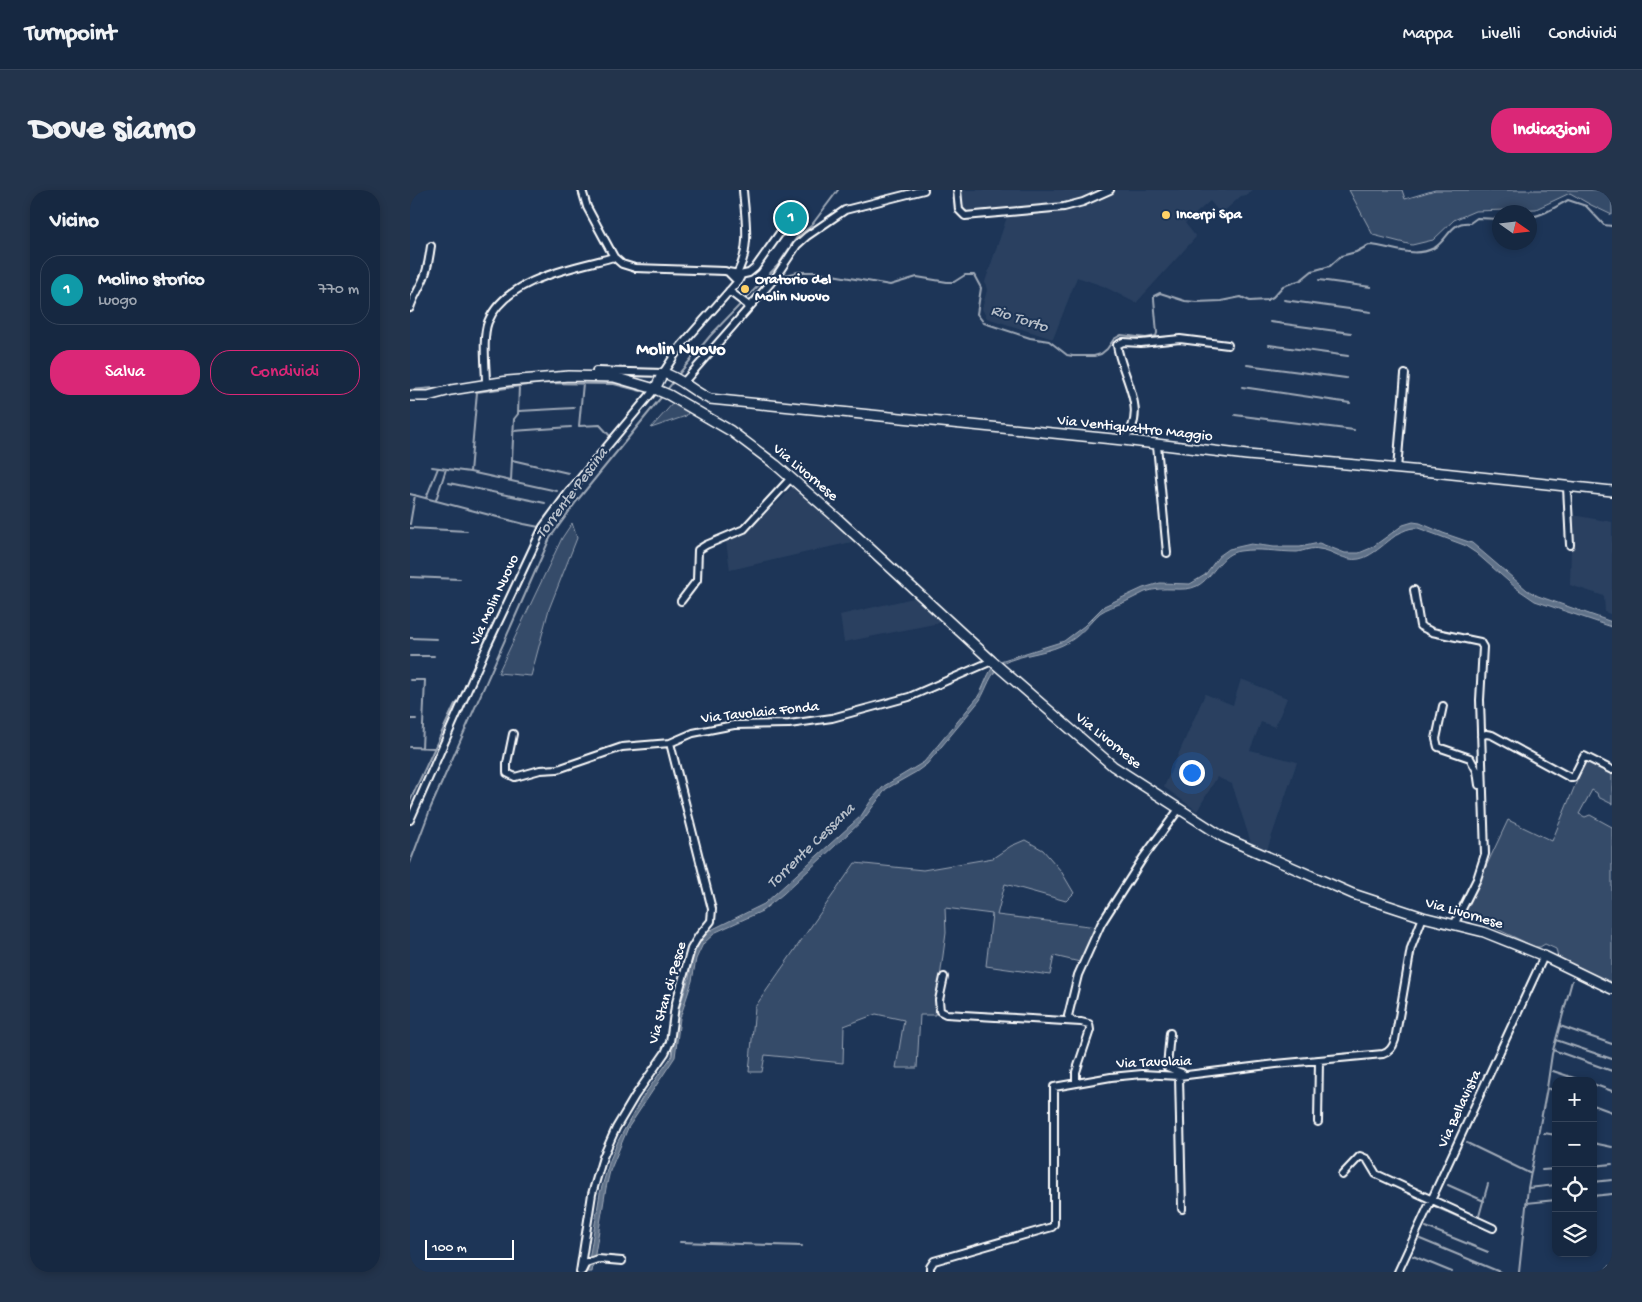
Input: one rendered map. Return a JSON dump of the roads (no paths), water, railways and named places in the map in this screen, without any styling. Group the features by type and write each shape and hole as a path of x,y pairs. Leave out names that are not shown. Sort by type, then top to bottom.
{"main road":[{"name":"Via Ventiquattro Maggio","path":"663,372 679,380 698,394 710,398 1567,488 1612,491"},
{"path":"662,392 663,372"},
{"name":"Via Livornese","path":"410,396 428,396 486,384 569,376 614,377 662,392 731,431 791,478 1003,670 1113,766 1223,837 1353,894 1423,917 1484,932 1544,956 1612,989"}],"street":[{"path":"582,190 588,207 614,257 622,264 635,268 715,270 726,271 737,277 749,273 755,268 784,228"},
{"path":"596,371 663,372 670,360 729,292 737,277 746,249 747,235 743,190"},
{"path":"679,380 775,278 797,245 807,236 845,210 924,190"},
{"path":"957,190 959,210 966,216 1064,207 1083,202 1110,190"},
{"path":"410,308 413,297 423,281 428,266 431,246"},
{"path":"486,384 485,344 488,323 501,301 519,287 560,272 614,257"},
{"path":"729,292 748,305"},
{"path":"1123,440 1129,435 1134,421 1135,407 1130,385 1118,355 1117,346 1122,342 1141,343 1180,339 1228,345"},
{"path":"1397,469 1405,374"},
{"name":"Via Molin Nuovo","path":"410,818 543,527 568,494 662,392"},
{"path":"1157,444 1167,553"},
{"path":"681,601 697,580 698,550 744,529 791,478"},
{"path":"1567,488 1570,545"},
{"path":"1414,590 1420,626 1432,632 1480,642 1483,647 1480,690 1486,847 1477,880 1454,925"},
{"name":"Via Tavolaia Fonda","path":"513,734 507,763 508,773 515,777 540,770 558,768 622,747 670,743 693,733 734,725 790,724 832,718 910,697 993,661"},
{"path":"1443,706 1436,739 1438,747 1470,758 1477,771 1480,795 1484,806"},
{"path":"1481,736 1486,734 1492,735 1571,778 1573,778 1584,756 1612,770"},
{"name":"Via Stan di Pesce","path":"581,1272 592,1194 602,1156 635,1096 665,1053 670,1042 675,1006 691,949 698,937 712,921 712,909 670,743"},
{"path":"1072,1022 1068,1016 1068,1009 1078,975 1101,924 1143,858 1179,809"},
{"name":"Via Tavolaia","path":"930,1272 930,1267 934,1261 1052,1227 1054,1224 1054,1088 1111,1077 1142,1074 1179,1076 1383,1054 1392,1048 1411,948 1423,917"},
{"name":"Via Bellavista","path":"1398,1272 1544,956"},
{"path":"944,977 939,1000 940,1011 946,1014 1086,1022 1089,1024 1090,1027 1076,1072 1076,1084"},
{"path":"1170,1033 1167,1067 1175,1072 1189,1075"},
{"path":"1318,1122 1319,1060"},
{"path":"1179,1076 1182,1209"},
{"path":"1342,1175 1360,1156 1367,1159 1376,1174 1492,1228"},
{"path":"581,1272 588,1262 598,1260 622,1261"}],"waterway":[{"name":"Torrente Pescina","path":"678,375 710,336 778,265 797,237 811,226 838,190"},
{"name":"Rio Torto","path":"1537,215 1568,200 1586,206 1604,225 1612,226"},
{"name":"Rio Torto","path":"778,277 798,272 815,272 890,285 917,277 954,282 965,275 974,275 981,288 977,314 984,323 1030,338 1049,341 1067,355 1094,356 1101,354 1114,339 1121,335 1146,338 1156,336 1154,296 1160,293 1185,301 1196,302 1221,301 1241,297 1250,301 1267,300 1273,297 1283,286 1301,280 1312,271 1330,266 1341,256 1356,252 1369,245 1410,252 1426,251 1439,244 1458,225 1470,223 1477,218 1492,219"},
{"name":"Torrente Pescina","path":"764,280 771,278"},
{"path":"1319,280 1371,287"},
{"path":"1284,300 1371,312"},
{"path":"1270,322 1351,333"},
{"path":"1269,345 1348,356"},
{"path":"1247,365 1346,378"},
{"name":"Torrente Pescina","path":"666,391 674,381"},
{"path":"470,472 477,392 543,383 614,384 641,391"},
{"path":"583,383 579,426 600,425 610,436"},
{"path":"511,480 514,419 518,414 519,386"},
{"path":"410,390 446,387"},
{"path":"1242,387 1350,403"},
{"name":"Torrente Pescina","path":"410,863 431,807 550,538 576,502 663,395"},
{"path":"410,401 423,401"},
{"path":"519,411 574,408"},
{"path":"1235,415 1354,430"},
{"path":"513,431 571,427"},
{"path":"512,460 568,473"},
{"path":"432,467 470,472 557,491"},
{"path":"426,498 438,468"},
{"path":"436,500 446,469"},
{"path":"449,483 545,503"},
{"path":"410,494 524,524 539,527 542,524"},
{"path":"410,524 415,495"},
{"path":"410,528 467,531"},
{"path":"410,577 460,579"},
{"path":"410,638 437,639"},
{"path":"410,656 434,656"},
{"path":"410,680 425,680 422,748"},
{"path":"410,801 455,704"},
{"path":"410,719 416,719"},
{"path":"410,747 435,748"},
{"path":"1519,1272 1528,1188 1552,1054 1572,981"},
{"path":"1560,1026 1612,1044"},
{"path":"1556,1040 1612,1059"},
{"path":"1553,1050 1612,1071"},
{"path":"1553,1071 1571,1077"},
{"path":"1597,1085 1612,1091"},
{"path":"1547,1088 1552,1090"},
{"path":"1597,1106 1612,1112"},
{"path":"1544,1133 1552,1134"},
{"path":"1467,1143 1529,1173"},
{"path":"1597,1144 1612,1147"},
{"path":"1597,1166 1612,1164"},
{"path":"1542,1170 1552,1169"},
{"path":"1597,1182 1612,1180"},
{"path":"1475,1216 1479,1216 1488,1184"},
{"path":"1448,1185 1484,1201"},
{"path":"1528,1188 1552,1185"},
{"path":"1597,1196 1612,1194"},
{"path":"1526,1203 1552,1200"},
{"path":"1436,1207 1475,1224"},
{"path":"1426,1227 1488,1252"},
{"path":"1420,1239 1500,1272"},
{"path":"680,1242 802,1246"},
{"path":"1413,1256 1452,1272"}],"place":[{"name":"Incerpi Spa","path":"1166,215"},
{"name":"Molino storico","path":"791,218"},
{"name":"Oratorio del Molin Nuovo","path":"745,289"}],"district":[{"name":"Molin Nuovo","path":"681,350"}],"water label":[{"name":"Torrente Cessana","path":"812,847"}]}
